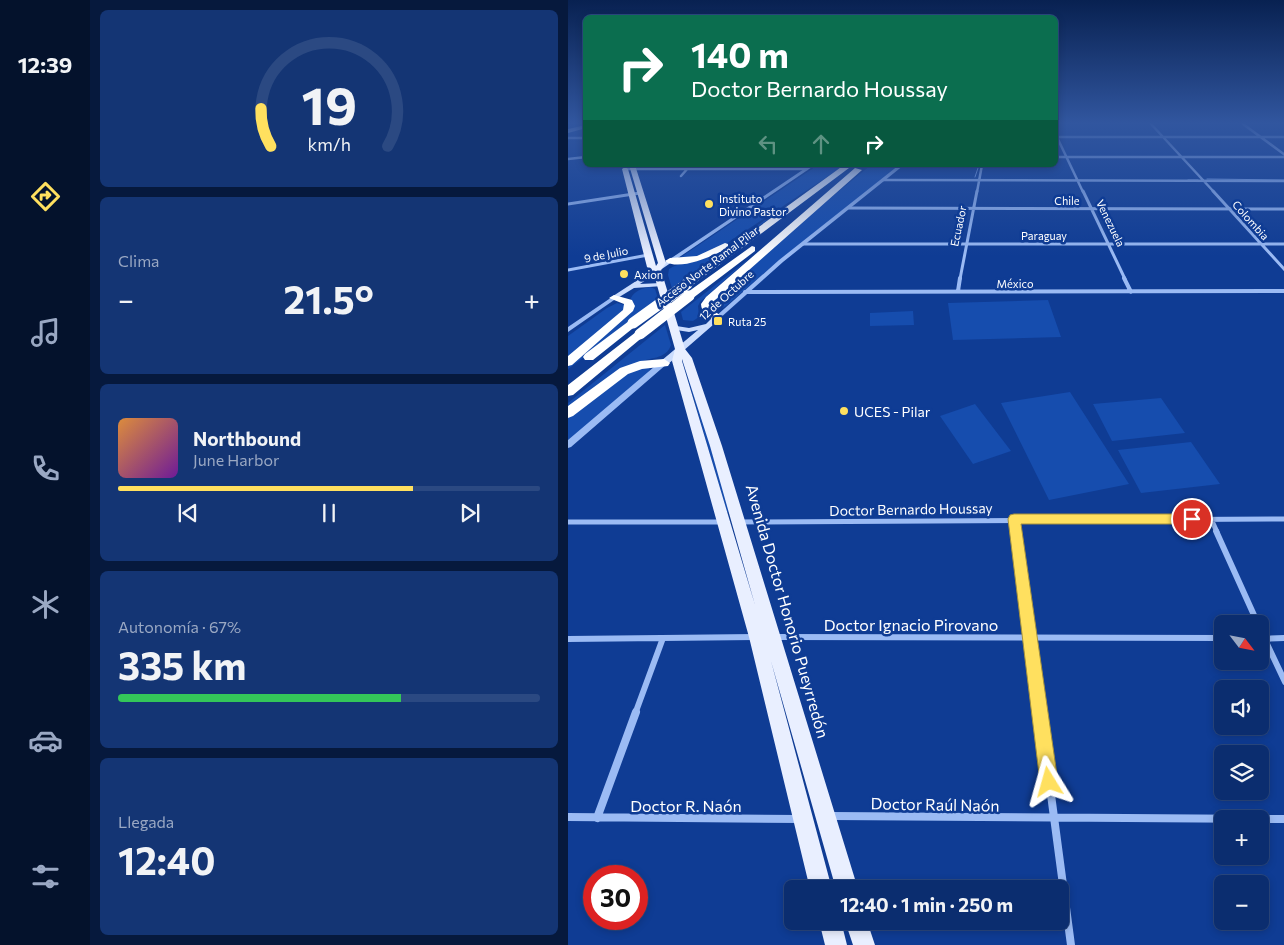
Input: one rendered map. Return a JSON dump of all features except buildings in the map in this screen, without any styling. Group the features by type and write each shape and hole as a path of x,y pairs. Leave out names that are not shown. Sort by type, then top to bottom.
{"highway":[{"name":"Acceso Norte Ramal Pilar","path":"568,372 840,172 853,168"},
{"name":"Acceso Norte Ramal Pilar","path":"568,392 640,334 856,168"},
{"path":"717,318 706,309 706,304 710,299 856,168"},
{"path":"670,261 694,260 712,254 840,172"},
{"path":"568,362 628,311 630,306 628,302 614,298"},
{"path":"568,413 624,371 640,365 664,363"}],"main road":[{"path":"628,168 631,194 648,255 652,266 657,270"},
{"path":"629,168 640,193 662,263 657,270"},
{"path":"614,298 670,261"},
{"name":"Avenida Doctor Honorio Pueyrredón","path":"657,270 672,327 680,349 687,358 700,394 740,522 844,880"},
{"path":"632,286 661,285"},
{"name":"12 de Octubre","path":"664,363 717,318"},
{"path":"672,327 692,330 709,325"},
{"name":"Avenida Doctor Honorio Pueyrredón","path":"680,349 677,361 757,637 819,880"},
{"path":"832,930 836,945"},
{"path":"859,930 864,945"}],"street":[{"path":"681,176 687,168"},
{"path":"790,168 807,169"},
{"name":"12 de Octubre","path":"717,318 745,292 898,168"},
{"name":"Ecuador","path":"958,291 981,168"},
{"name":"Venezuela","path":"1072,168 1132,292"},
{"name":"Colombia","path":"1192,168 1284,270"},
{"path":"670,261 807,169"},
{"path":"883,180 1284,181"},
{"path":"568,204 640,193"},
{"name":"Chile","path":"849,208 1284,209"},
{"name":"Paraguay","path":"803,244 1284,244"},
{"name":"9 de Julio","path":"568,270 648,255"},
{"name":"México","path":"745,292 1284,291"},
{"path":"568,330 614,298"},
{"name":"12 de Octubre","path":"568,445 664,363"},
{"path":"1014,519 1071,945"},
{"path":"1211,519 1254,615"},
{"name":"Doctor Bernardo Houssay","path":"568,522 1284,519"},
{"name":"Doctor Ignacio Pirovano","path":"568,639 757,637 1214,638"},
{"path":"596,818 663,638"},
{"path":"1269,638 1284,638"},
{"path":"1269,651 1284,682"},
{"name":"Doctor Raúl Naón","path":"825,816 1054,819 1284,818"},
{"name":"Doctor R. Naón","path":"568,817 803,819"}],"shaded area":[{"path":"813,168 840,168 721,247 700,257 681,257"},
{"path":"867,168 896,168 783,257 727,305 723,308 713,308 711,304 713,300 802,221"},
{"path":"767,220 673,292 668,275 669,269 677,265 699,261 720,251"},
{"path":"751,257 700,302 698,306 699,317 693,321 683,320 681,312"},
{"path":"650,287 655,289 659,302 568,369 568,365 632,305 631,298 634,293"},
{"path":"1048,300 1061,337 953,340 948,303"},
{"path":"617,303 625,305 625,309 568,359 568,336"},
{"path":"913,311 914,325 870,326 870,313"},
{"path":"665,325 671,345 669,350 661,356 629,367 568,410 568,403"},
{"path":"683,362 685,362 730,512 727,512"},
{"path":"637,368 649,368 650,370 568,442 568,417 615,380"},
{"path":"1070,392 1129,484 1049,500 1001,403"},
{"path":"1161,398 1185,433 1112,441 1093,404"},
{"path":"975,404 1011,451 973,464 940,416"},
{"path":"1191,442 1220,484 1141,493 1118,450"}],"waterway":[{"path":"975,177 978,168"},
{"path":"1207,179 1285,180"},
{"path":"1188,180 1198,180"}],"place":[{"name":"Instituto Divino Pastor","path":"709,204"},
{"name":"Axion","path":"624,274"},
{"name":"Ruta 25","path":"718,321"},
{"name":"UCES - Pilar","path":"844,411"}],"route":[{"path":"1049,782 1014,519 1192,519"}]}
